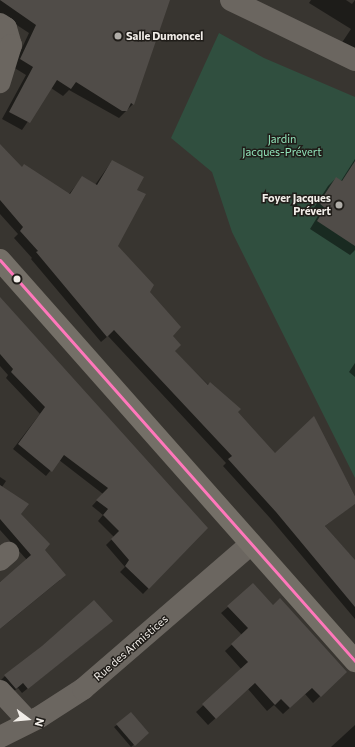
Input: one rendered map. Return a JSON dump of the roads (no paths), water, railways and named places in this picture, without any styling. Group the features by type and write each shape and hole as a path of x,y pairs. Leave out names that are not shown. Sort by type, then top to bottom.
{"main road":[{"path":"0,260 355,661"}],"street":[{"path":"231,0 355,60"},
{"path":"0,24 6,28 11,45 0,82"},
{"name":"Rue des Armistices","path":"0,737 29,722 83,689 251,544"},
{"path":"0,691 29,722"}],"place":[{"name":"Salle Dumoncel","path":"118,36"},
{"name":"Foyer Jacques Prévert","path":"339,205"}],"park label":[{"name":"Jardin Jacques-Prévert","path":"282,146"}]}
